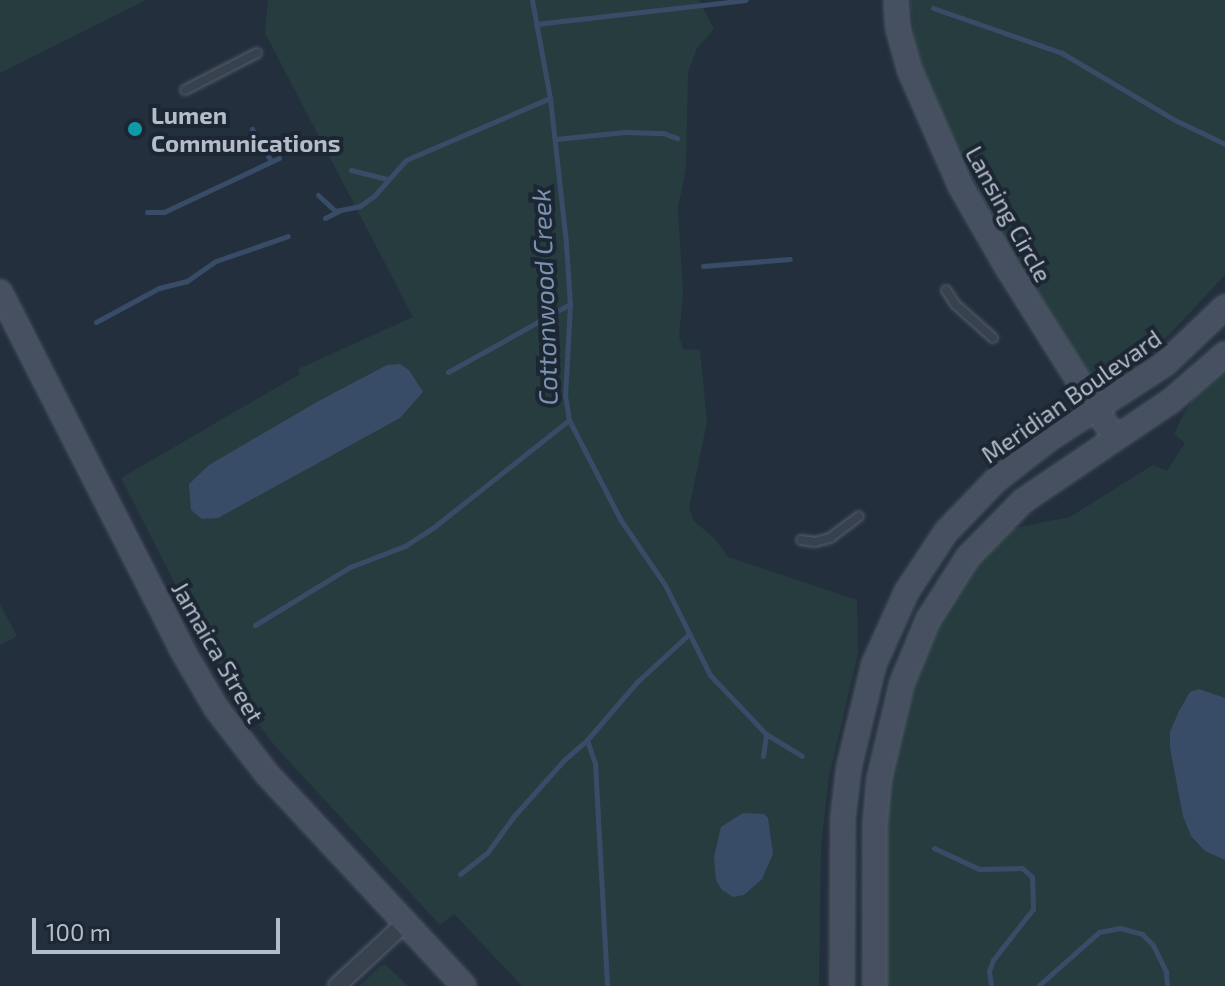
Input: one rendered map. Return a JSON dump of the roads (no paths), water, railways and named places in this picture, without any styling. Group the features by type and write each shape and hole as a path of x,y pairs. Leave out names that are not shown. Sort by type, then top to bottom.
{"main road":[{"name":"Lansing Circle","path":"896,0 898,28 910,71 947,158 998,252 1114,437"},
{"name":"Jamaica Street","path":"0,292 208,696 267,774 464,986"},
{"name":"Meridian Boulevard","path":"842,986 846,788 866,691 887,632 927,558 972,503 1028,453 1173,358 1225,307"},
{"path":"875,986 875,825 879,780 899,693 917,642 953,578 995,526 1036,490 1172,400 1225,354"}],"street":[{"path":"337,986 405,923"}],"lane":[{"path":"185,90 257,53"},
{"path":"946,290 955,304 993,338"},
{"path":"801,540 824,541 845,530 859,516"}],"water":[{"path":"400,364 409,370 423,392 400,418 218,518 202,519 191,510 189,484 209,465 315,403 387,365"},
{"path":"1199,689 1225,698 1225,860 1205,851 1191,836 1183,816 1170,748 1170,732 1179,711 1190,692"},
{"path":"743,813 764,814 768,818 773,854 762,879 744,895 733,897 722,890 716,880 714,857 721,827"}],"waterway":[{"name":"Cottonwood Creek","path":"532,0 550,98 566,244 570,304 565,395 569,420 620,519 665,585 710,675 766,734 802,756"},
{"path":"536,24 746,0"},
{"path":"933,8 1062,53 1175,120 1225,144"},
{"path":"318,195 335,211 360,206 374,196 406,160 550,98"},
{"path":"252,129 271,161"},
{"path":"556,139 625,132 663,133 677,138"},
{"path":"147,212 164,212 279,158"},
{"path":"351,170 387,179"},
{"path":"325,218 339,211"},
{"path":"96,322 159,288 187,281 216,261 288,236"},
{"path":"703,266 790,259"},
{"path":"448,372 570,304"},
{"path":"255,625 350,567 405,546 434,527 569,420"},
{"path":"460,874 487,853 514,816 564,760 587,740 637,682 689,634"},
{"path":"763,756 766,734"},
{"path":"587,740 595,763 607,986"},
{"name":"Cottonwood Creek","path":"934,848 979,869 1022,868 1032,877 1033,909 993,960 989,971 991,986"},
{"name":"Cottonwood Creek","path":"1038,986 1099,932 1120,928 1142,934 1153,945 1166,972 1167,986"}],"place":[{"name":"Lumen Communications","path":"135,129"}]}
